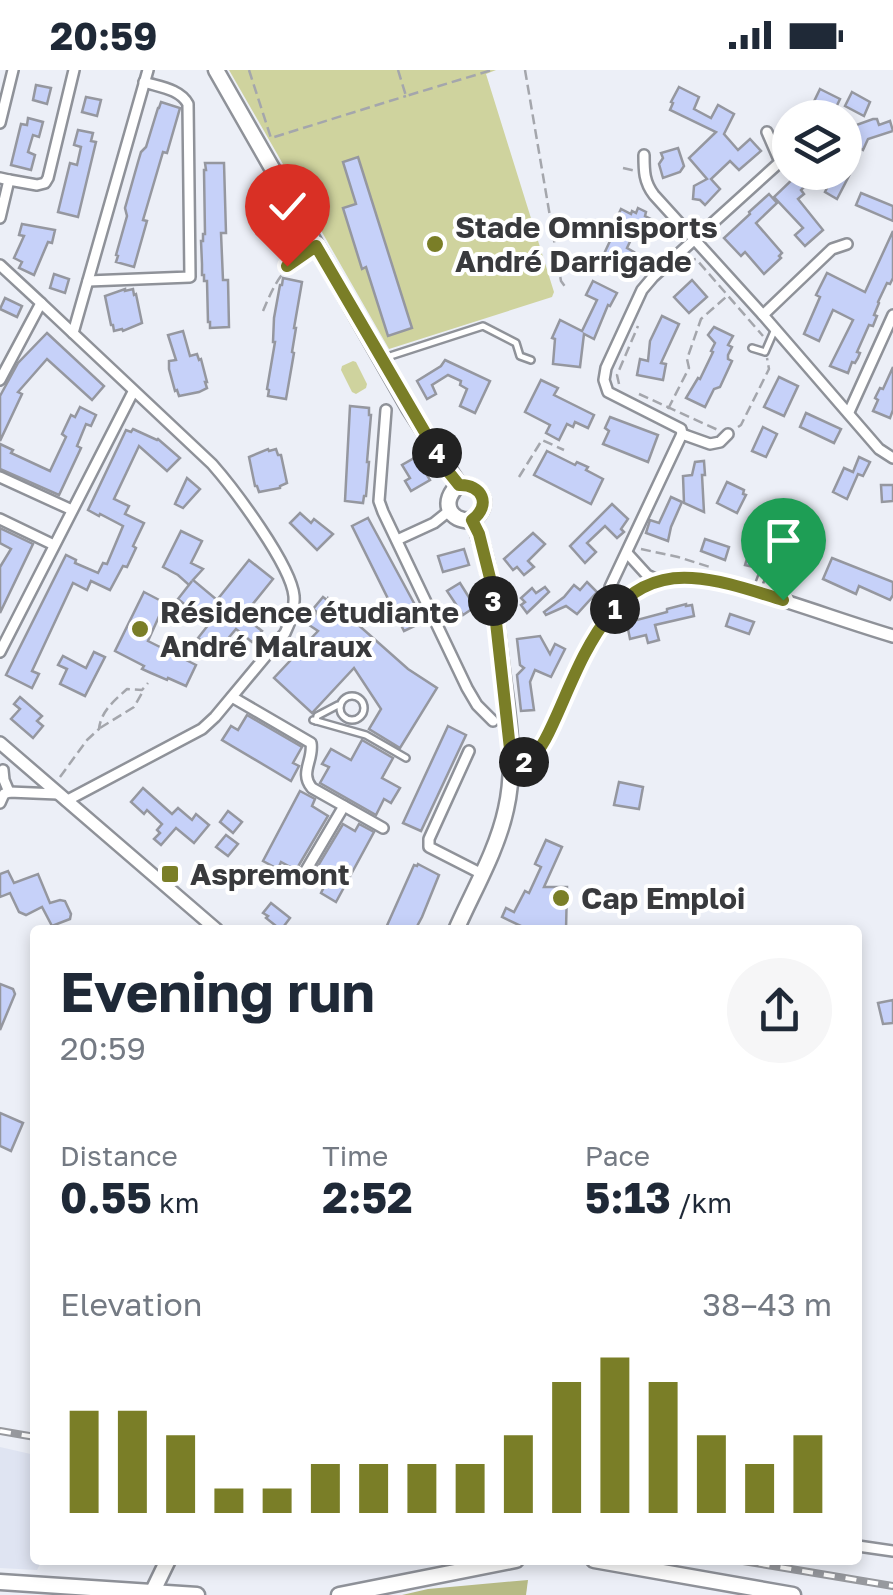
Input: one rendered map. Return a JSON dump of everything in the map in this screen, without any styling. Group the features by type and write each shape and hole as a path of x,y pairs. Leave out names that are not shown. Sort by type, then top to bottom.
{"main road":[{"path":"216,70 382,360 459,485"},
{"path":"469,484 483,497 484,506 472,520 455,518 449,511 450,492 459,485 469,484"},
{"path":"458,925 501,829 512,767 492,586 472,520"},
{"path":"151,1593 165,1565"},
{"path":"339,1595 491,1565"},
{"path":"622,1565 793,1595"},
{"path":"0,1582 196,1595"}],"street":[{"path":"0,123 12,70"},
{"path":"0,218 4,179 37,185 48,178 74,70"},
{"path":"73,334 148,70"},
{"path":"88,280 190,277 188,104 178,93 144,82"},
{"path":"766,132 772,141"},
{"path":"644,155 646,185 879,449 893,458"},
{"path":"610,613 610,587 682,434 681,429 608,392 606,368 642,290 653,277 772,172"},
{"path":"763,315 832,249 847,244"},
{"path":"0,265 227,481 285,569 294,596 292,619 285,633 202,729 62,798 10,792 4,794 0,803"},
{"path":"0,380 41,303"},
{"path":"849,412 893,316"},
{"path":"0,652 134,392"},
{"path":"386,410 379,500 467,688 477,706 493,721"},
{"path":"682,434 710,444 720,442 728,434"},
{"path":"0,476 72,510"},
{"path":"397,540 434,523 449,511"},
{"path":"0,519 54,545"},
{"path":"628,550 646,575 660,581"},
{"path":"512,767 541,749 586,651 610,613 630,595 668,578 714,580 893,636"},
{"path":"232,697 311,743 306,781 383,828"},
{"path":"0,743 211,925"},
{"path":"469,752 429,839 430,847 482,874"},
{"path":"10,792 2,771 17,758"},
{"path":"302,878 344,806"},
{"path":"862,1547 893,1551"}],"lane":[{"path":"382,360 483,326 516,343 520,356 531,360"},
{"path":"752,348 765,352 775,329"},
{"path":"756,592 774,544 784,535 790,519"},
{"path":"340,703 340,713 346,718 359,718 363,712 360,699 348,696 315,720 366,735 406,758"},
{"path":"348,730 352,720"}],"path":[{"path":"250,70 270,138 492,70"},
{"path":"398,70 406,96"},
{"path":"525,70 561,281 566,288"},
{"path":"263,311 287,266 316,246"},
{"path":"685,261 696,259 769,342"},
{"path":"668,409 689,368 701,320 728,296"},
{"path":"619,385 617,375 638,325"},
{"path":"636,393 728,434 742,424 769,370 765,352"},
{"path":"519,477 542,440 564,450"},
{"path":"628,550 678,557 711,568"},
{"path":"47,785 55,776 61,777 99,729 134,707 148,683"},
{"path":"99,729 107,707 127,689 142,690"}],"shaded area":[{"path":"0,1447 30,1454 30,1565 40,1565 37,1570 0,1568"}],"green space":[{"name":"Stade Omnisports André Darrigade","path":"229,70 496,70 486,74 554,292 552,297 389,349"},
{"path":"353,361 367,384 356,394 341,370"},
{"path":"528,1580 526,1595 402,1595 428,1589"}],"building":[{"path":"36,85 51,88 47,104 33,100"},
{"path":"679,87 699,97 694,109 711,118 718,105 734,114 724,134 738,150 750,139 761,151 739,170 730,161 711,179 720,189 705,205 693,199 694,186 707,179 689,158 716,132 670,110"},
{"path":"820,89 840,99 840,100 815,100"},
{"path":"852,92 870,102 864,116 862,100 848,100"},
{"path":"86,97 101,100 97,116 82,112"},
{"path":"161,102 180,108 143,220 147,221 134,267 116,262 116,255 138,162"},
{"path":"28,118 43,122 39,137 33,135 28,152 35,155 31,170 11,165 21,124 27,125"},
{"path":"877,119 879,125 890,121 893,131 868,139 863,150 862,123"},
{"path":"78,130 93,133 91,141 96,142 78,217 58,212 70,163 77,165 81,147 74,145"},
{"path":"678,148 684,166 680,172 663,178 661,153"},
{"path":"358,157 412,328 388,336 343,208 356,204 343,162"},
{"path":"205,163 224,163 226,233 221,233 229,327 210,328 208,322 201,241 205,234"},
{"path":"781,190 801,190 804,194 798,199 823,230 805,246 795,235 803,228 774,197"},
{"path":"826,190 842,190 837,199"},
{"path":"861,193 893,206 893,221 856,205"},
{"path":"769,194 777,203 756,223 782,253 764,274 745,252 741,256 724,238"},
{"path":"638,208 651,219 644,233 636,229 627,248 634,252 626,267 603,256 621,209 631,214"},
{"path":"22,224 55,230 34,275 19,268 22,262 14,258 24,236 19,235"},
{"path":"893,231 893,278 878,302 873,326 869,325 858,358 848,373 830,366 853,320 833,310 819,341 804,334 820,297 816,295 827,273 865,292"},
{"path":"54,274 69,279 65,293 50,288"},
{"path":"283,278 302,282 286,399 268,396 267,389 275,342 274,318"},
{"path":"692,280 707,297 689,313 674,297"},
{"path":"593,281 617,293 594,339 584,334 580,367 553,364 552,338 560,320 582,331 597,300 586,295"},
{"path":"133,289 136,294 142,323 114,331 105,296"},
{"path":"5,298 22,306 17,317 0,309"},
{"path":"662,316 679,324 661,363 666,364 663,380 637,375 640,359 648,361 650,341"},
{"path":"714,327 733,336 728,345 732,347 728,359 732,361 705,407 686,398 713,352 715,343 708,335"},
{"path":"183,331 190,356 197,354 201,359 207,388 179,396 169,369 169,361 176,360 168,335"},
{"path":"47,333 104,386 92,400 47,359 18,392 22,394 0,441 0,396 18,363"},
{"path":"445,360 490,381 475,413 460,406 467,389 448,375 432,385 436,394 427,399 417,381"},
{"path":"893,367 890,418 873,411 878,400 875,398"},
{"path":"779,377 798,386 784,416 764,407"},
{"path":"541,380 558,388 554,395 594,415 588,428 575,422 573,427 567,424 559,440 546,433 550,425 525,412"},
{"path":"350,406 369,408 371,415 363,503 345,501"},
{"path":"80,407 96,415 91,426 86,424 77,446 81,448 59,495 0,469 0,444 50,471 66,437 62,434 71,415 75,417"},
{"path":"806,413 841,429 834,443 800,427"},
{"path":"610,417 658,435 648,462 603,444"},
{"path":"763,427 777,434 766,457 752,451"},
{"path":"126,430 158,439 180,458 167,471 139,446 114,499 129,506 125,514 144,523 133,546 136,548 110,590 91,581 87,590 73,583 32,671 39,674 32,688 6,675 66,555 98,573 103,563 107,564 123,526 88,510"},
{"path":"276,449 281,455 287,483 259,492 249,457"},
{"path":"547,451 588,467 586,470 603,479 591,504 534,475"},
{"path":"416,457 430,480 411,491 405,481 410,478 402,465"},
{"path":"859,457 870,462 863,476 858,474 847,499 833,492 844,468 853,472"},
{"path":"704,461 704,512 684,503 683,476 692,475 695,462"},
{"path":"187,478 200,489 183,508 175,504"},
{"path":"727,482 746,495 737,513 717,503"},
{"path":"881,485 893,485 893,501 882,502"},
{"path":"671,497 682,502 668,541 646,533 650,520 659,523"},
{"path":"612,504 628,519 621,529 624,532 617,538 605,526 587,543 596,552 585,563 570,546"},
{"path":"300,513 333,534 317,550 290,523"},
{"path":"368,518 421,616 421,623 404,631 352,526"},
{"path":"0,528 33,544 0,613 0,567 11,549 0,543"},
{"path":"181,531 202,541 191,563 203,569 193,580 217,600 249,560 273,579 243,616 262,631 252,642 236,629 216,653 198,638 209,624 178,599 189,585 163,567"},
{"path":"533,533 545,544 528,561 534,567 524,575 504,559"},
{"path":"705,539 729,547 725,560 701,551"},
{"path":"788,540 812,543 810,557 786,553"},
{"path":"752,543 762,546 758,568 745,565"},
{"path":"464,549 469,565 443,572 438,556"},
{"path":"832,558 893,582 890,600 859,586 856,594 823,579"},
{"path":"587,582 597,592 577,614 566,606 546,615 544,612 574,585 580,590"},
{"path":"460,583 475,607 463,615 447,591"},
{"path":"545,587 549,592 527,613 521,598 532,588 536,593"},
{"name":"Résidence étudiante André Malraux","path":"144,592 165,603 148,641 196,665 186,686 142,669 144,666 115,651"},
{"path":"323,597 408,669 437,688 400,748 369,729 381,709 354,668 312,713 274,678 318,631 309,625 317,612 313,609"},
{"path":"692,605 694,616 655,625 659,640 648,643 646,635 630,639 629,622"},
{"path":"730,614 754,622 749,634 726,626"},
{"path":"540,636 550,654 555,644 565,649 551,677 535,670 530,682 534,710 521,711 517,675 524,668 520,665 517,639"},
{"path":"94,652 105,657 85,696 60,684 67,669 58,665 63,656 86,668"},
{"path":"20,697 42,716 37,721 43,726 33,738 11,719 20,709 14,704"},
{"path":"247,715 302,747 293,763 299,766 291,781 222,740 231,726 238,730"},
{"path":"448,726 466,735 421,831 403,823"},
{"path":"362,740 393,758 382,778 400,788 391,803 384,799 376,815 320,783 329,767 322,764 331,749 351,760"},
{"path":"619,782 643,787 639,809 614,805"},
{"path":"143,788 172,814 178,808 192,820 196,814 209,825 194,843 176,828 161,845 154,839 162,824 131,802"},
{"path":"300,791 315,799 312,806 328,816 296,870 281,862 278,869 263,861"},
{"path":"228,811 242,822 233,833 220,822"},
{"path":"343,824 355,831 359,824 374,832 336,902 321,893 324,887 310,879"},
{"path":"226,835 238,844 228,856 216,847"},
{"path":"546,840 562,847 544,887 567,887 566,925 519,925 502,917 506,908 514,912 525,891 529,893 541,867 535,864"},
{"path":"414,865 439,875 422,917 418,925 387,925"},
{"path":"8,871 14,883 38,874 50,903 65,901 70,919 51,925 42,907 26,915 19,912 10,893 0,897 0,874"},
{"path":"271,903 290,918 285,925 275,925 263,913"},
{"path":"0,984 13,989 15,994 0,1030"},
{"path":"893,1000 893,1023 883,1024 878,1003"},
{"path":"0,1113 23,1123 11,1151 0,1146"}],"railway":[{"path":"0,1431 30,1436"},
{"path":"767,1565 893,1586"}],"place":[{"name":"Stade Omnisports André Darrigade","path":"435,244"},
{"name":"Résidence étudiante André Malraux","path":"140,629"},
{"name":"Aspremont","path":"170,874"},
{"name":"Cap Emploi","path":"561,898"}],"route":[{"path":"287,266 316,246 447,470 459,485 469,484 483,497 484,506 472,520 492,586 512,767 541,749 600,626 630,595 668,578 690,578 714,580 783,600"}]}
